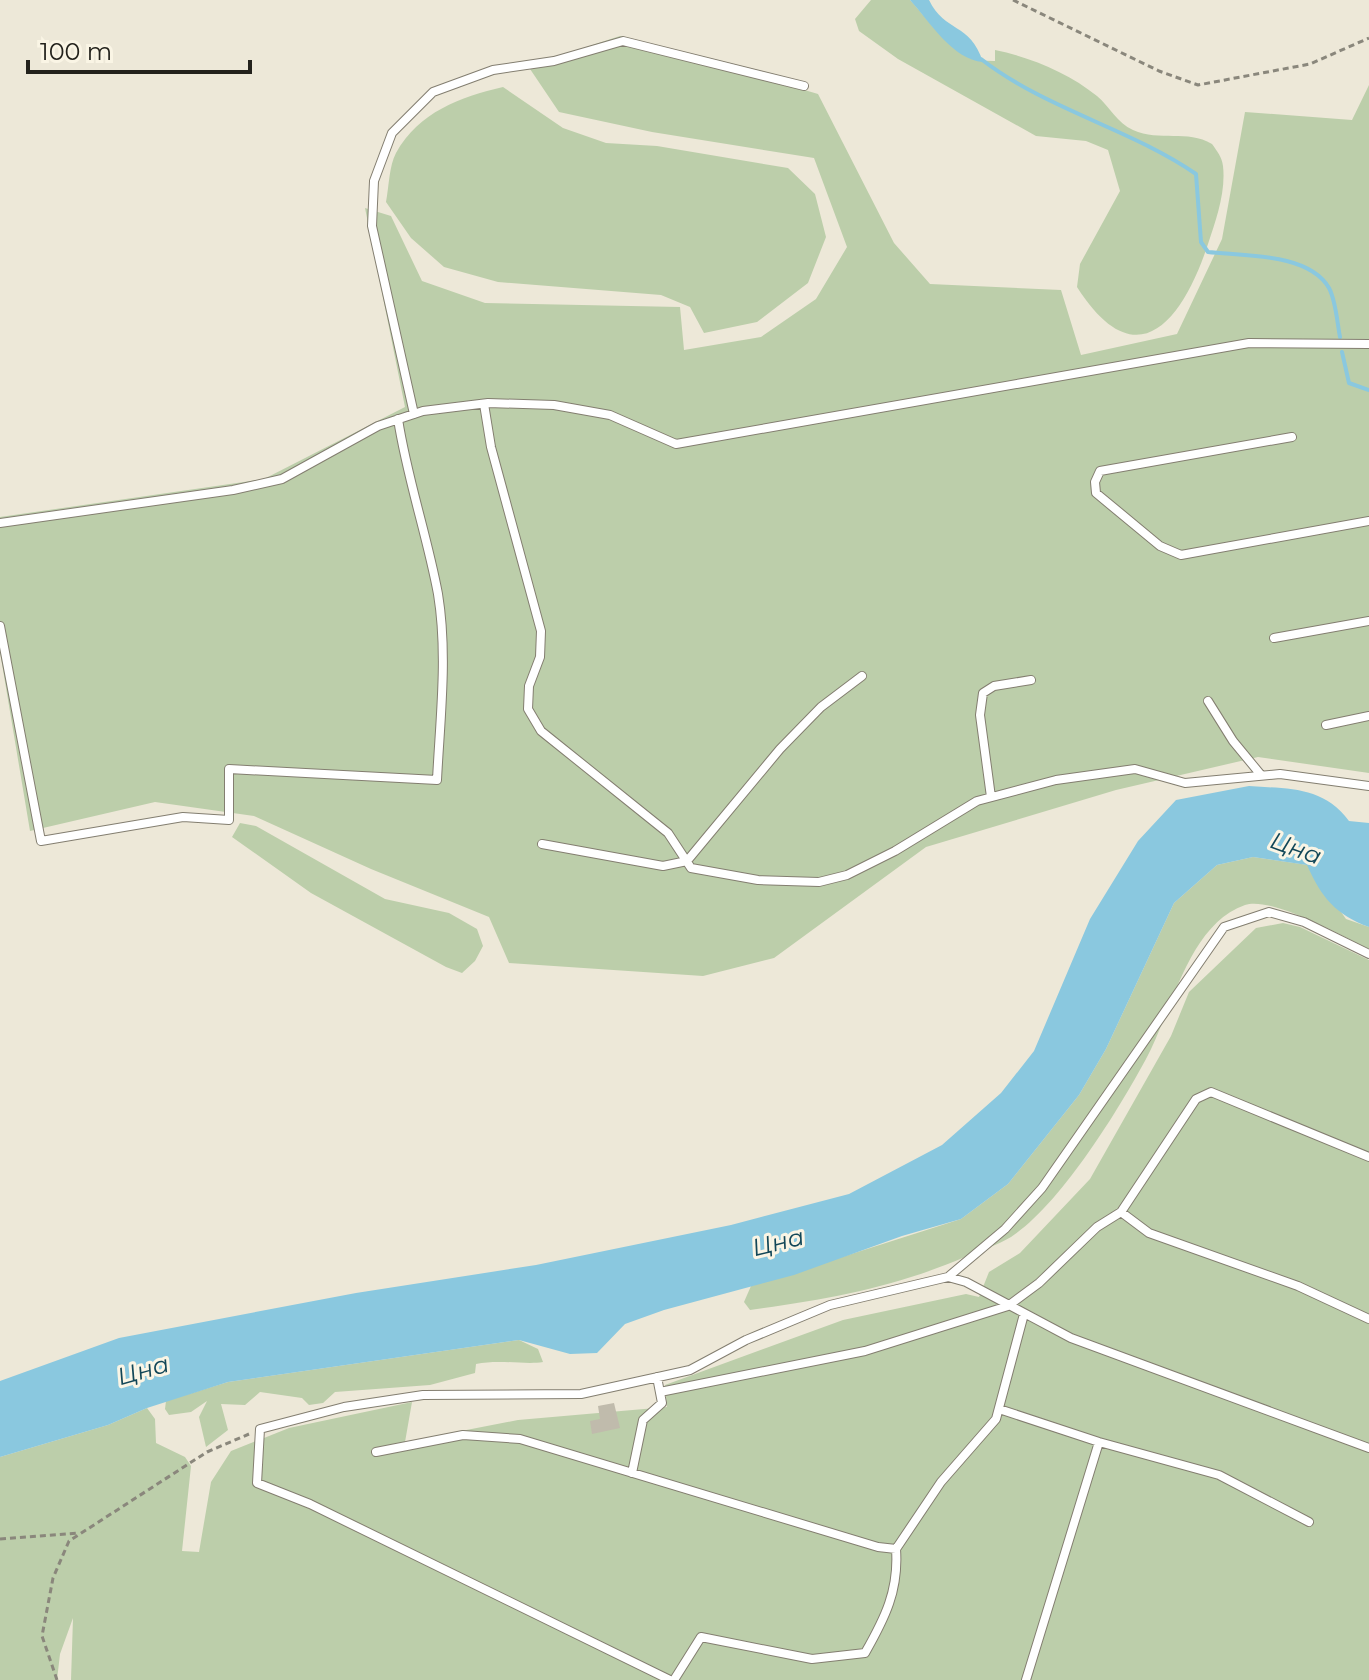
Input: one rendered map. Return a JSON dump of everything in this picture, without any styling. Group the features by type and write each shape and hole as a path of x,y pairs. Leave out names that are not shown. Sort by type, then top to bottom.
{"lane":[{"path":"414,414 372,226 374,181 392,133 433,92 493,70 554,61 623,41 804,86"},
{"path":"0,523 233,490 282,479 378,426 414,414 484,404 554,405 610,415 676,444 1249,343 1369,344"},
{"path":"484,404 491,447 541,631 528,709 541,731 668,833 691,868 758,880 819,882 847,875 883,857 977,801 1056,780 1135,769 1185,783 1280,774 1369,786"},
{"path":"0,626 41,841 183,817 229,820 229,769 437,780 442,632 438,594 403,455 398,419"},
{"path":"1292,437 1100,471 1095,482 1096,493 1160,546 1181,555 1369,521"},
{"path":"1274,638 1369,621"},
{"path":"542,844 663,866 687,861 780,749 821,707 862,676"},
{"path":"991,797 980,715 983,693 994,686 1031,680"},
{"path":"1208,701 1233,741 1261,775"},
{"path":"1326,725 1369,716"},
{"path":"1024,1314 996,1419 941,1482 896,1549 898,1576 887,1616 865,1653 812,1659 701,1637 672,1680 310,1504 257,1483 260,1429 344,1407 423,1395 581,1394 690,1370 746,1340 830,1305 948,1277 1005,1229 1042,1188 1224,927 1269,912 1304,922 1369,954"},
{"path":"660,1392 865,1351 1008,1306 1039,1283 1097,1227 1121,1212 1196,1099 1211,1092 1369,1157"},
{"path":"1121,1212 1149,1233 1298,1286 1369,1319"},
{"path":"948,1277 966,1282 1071,1338 1369,1448"},
{"path":"632,1473 643,1420 662,1403 657,1377"},
{"path":"999,1409 1099,1442 1219,1475 1309,1522"},
{"path":"376,1452 463,1435 520,1439 878,1547 896,1549"},
{"path":"1026,1680 1099,1442"}],"path":[{"path":"1013,0 1159,71 1198,85 1310,64 1369,38"},
{"path":"57,1680 42,1636 53,1578 69,1541 207,1452 260,1429"},
{"path":"0,1539 82,1532"}],"green space":[{"path":"871,0 910,0 947,41 968,56 995,61 995,50 1062,73 1097,96 1122,123 1133,130 1153,135 1193,137 1212,144 1223,166 1220,206 1198,272 1171,316 1156,329 1138,335 1119,331 1099,315 1077,287 1080,264 1120,191 1108,150 1086,141 1036,136 898,59 859,31 855,19"},
{"path":"620,36 818,94 894,243 930,284 1061,290 1081,355 1177,334 1222,239 1245,112 1352,120 1369,85 1369,773 1258,757 1116,790 926,847 774,958 703,976 509,963 489,917 371,869 254,816 155,802 30,831 0,652 0,517 264,479 405,407 365,208 391,216 422,281 485,303 680,307 684,350 761,337 816,299 847,247 814,158 652,132 559,112 528,66"},
{"path":"503,87 563,128 606,143 657,146 788,168 815,194 826,237 808,283 757,322 704,333 690,307 661,295 498,282 444,267 411,238 386,202 394,158 416,127 442,108"},
{"path":"240,823 256,826 385,899 449,913 477,929 483,946 475,961 462,973 446,967 311,893 232,837"},
{"path":"1253,857 1308,865 1346,919 1369,927 1369,949 1272,906 1245,905 1225,915 1195,950 1146,1059 1104,1130 1068,1180 1030,1222 1001,1242 913,1276 834,1297 750,1310 744,1302 751,1286 961,1219 1008,1184 1079,1095 1106,1049 1174,903 1217,865"},
{"path":"1283,923 1300,927 1369,960 1369,1680 71,1680 73,1618 60,1654 57,1680 0,1680 0,1457 108,1425 147,1408 155,1419 156,1443 185,1457 191,1466 182,1551 199,1552 211,1482 231,1451 289,1428 412,1402 405,1442 518,1420 667,1407 665,1385 843,1320 966,1294 979,1297 989,1272 1020,1253 1090,1179 1171,1036 1189,992 1256,928"},
{"path":"519,1340 538,1349 543,1362 476,1364 475,1373 430,1385 335,1392 323,1403 309,1405 302,1398 260,1392 245,1405 221,1404 228,1430 206,1447 199,1417 207,1401 191,1412 169,1415 165,1409 166,1401 228,1382"}],"water":[{"path":"910,0 929,0 942,18 971,40 983,62 972,60 952,47"},
{"name":"Цна","path":"1249,786 1316,795 1328,801 1349,821 1369,823 1369,927 1347,917 1331,904 1307,865 1253,857 1217,865 1174,903 1106,1049 1079,1095 1008,1184 961,1219 902,1236 794,1275 664,1310 625,1324 597,1353 570,1354 519,1340 228,1382 147,1408 108,1425 0,1457 0,1381 119,1338 356,1293 536,1265 731,1225 849,1194 942,1145 1001,1093 1034,1051 1090,919 1138,841 1176,800"}],"building":[{"path":"614,1403 620,1428 592,1434 590,1421 600,1419 598,1406"}],"waterway":[{"path":"981,59 1033,92 1143,144 1196,174 1201,242 1208,252 1274,258 1307,268 1329,288 1340,337"},
{"path":"1342,352 1349,383 1369,390"}]}
